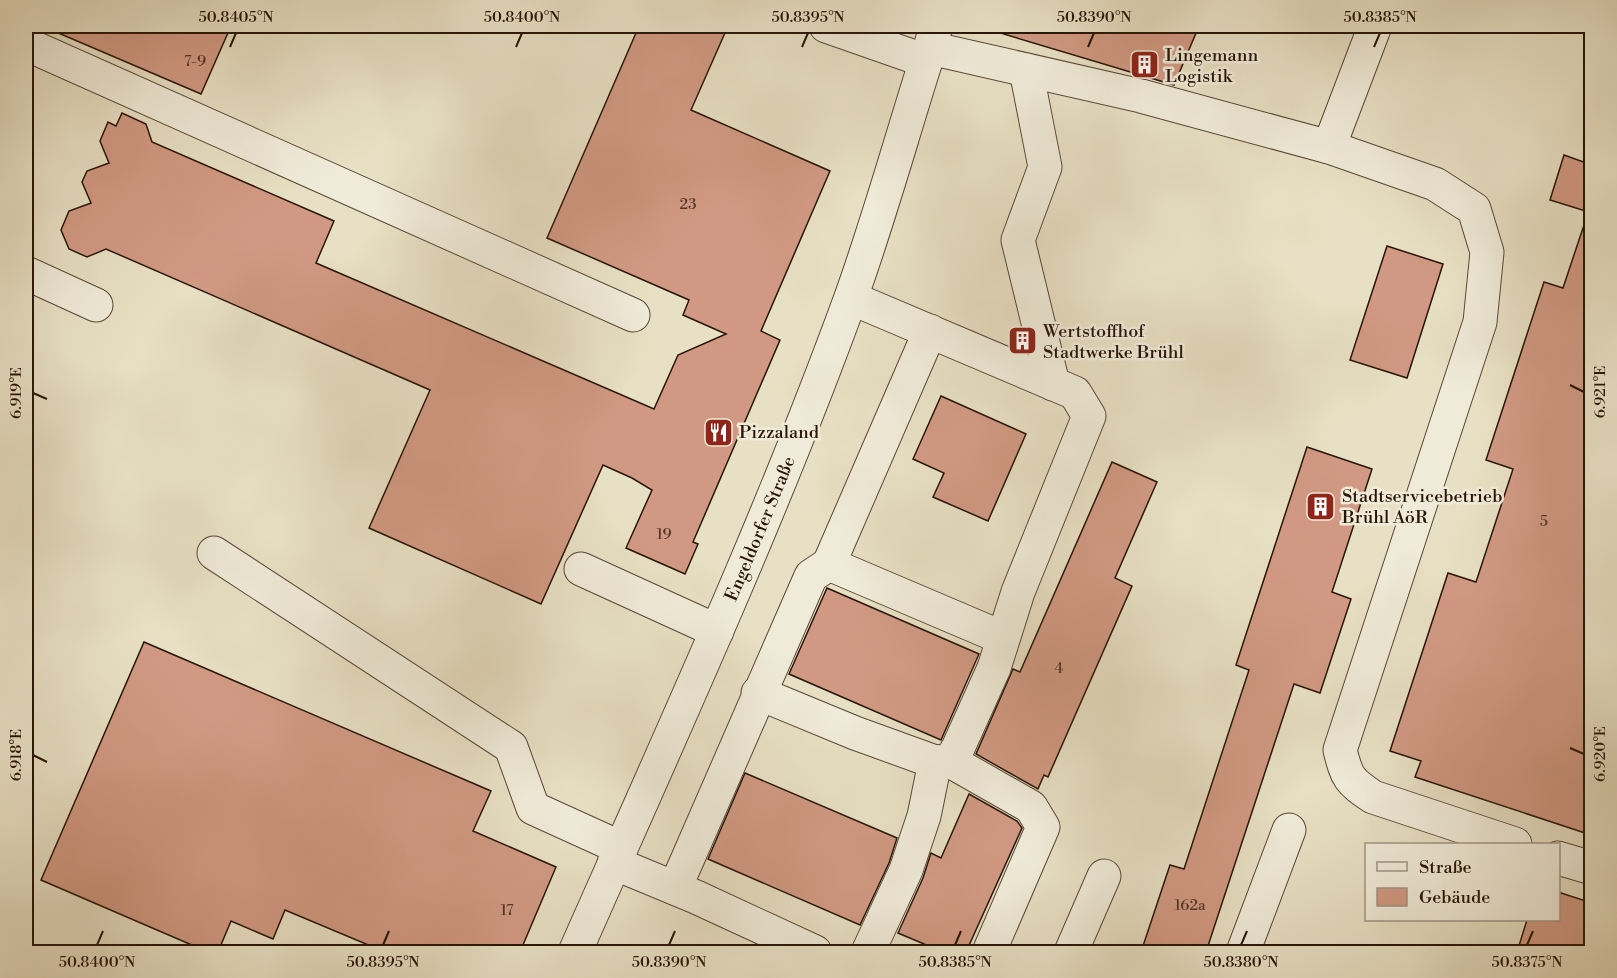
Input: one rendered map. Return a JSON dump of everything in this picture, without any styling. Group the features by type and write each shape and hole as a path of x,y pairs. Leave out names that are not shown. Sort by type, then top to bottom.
{"street":[{"path":"826,26 931,45 1026,70 1141,96 1329,147 1435,184 1474,209 1487,252 1480,322 1340,750 1345,774 1355,785 1373,797 1512,843"},
{"path":"1329,147 1375,26"},
{"path":"26,45 633,315"},
{"name":"Engeldorfer Straße","path":"575,952 717,631 816,389 851,298 931,45"},
{"path":"1026,70 1045,167 1018,240 1053,384"},
{"path":"26,273 96,305"},
{"path":"851,298 1075,393 1089,416 1018,592 993,668 958,748 943,761 906,870 868,952"},
{"path":"675,888 758,693 811,576 830,564 930,332"},
{"path":"214,553 511,747 533,808 675,888 815,952"},
{"path":"830,564 1003,638"},
{"path":"581,569 717,631"},
{"path":"758,693 855,733 943,761 1031,807 1043,827 989,952"},
{"path":"1243,952 1289,830"},
{"path":"1560,859 1592,868"},
{"path":"1071,952 1104,876"}],"building":[{"path":"42,26 231,26 201,94"},
{"path":"639,26 728,26 691,110 830,171 761,331 780,340 693,542 698,544 685,574 626,548 652,490 603,465 541,604 369,528 430,390 106,249 87,257 69,249 61,230 69,211 91,203 82,182 87,171 109,163 100,141 108,122 116,126 122,113 146,124 152,142 334,221 316,263 654,409 678,355 726,334 683,315 689,300 547,238"},
{"name":"Lingemann Logistik","path":"997,26 1199,26 1174,85 997,32"},
{"path":"1564,155 1592,165 1592,213 1550,200"},
{"path":"1587,216 1592,216 1592,813 1585,833 1415,777 1421,761 1390,751 1448,573 1476,582 1513,469 1486,460 1544,282 1563,288"},
{"path":"1387,246 1443,264 1407,378 1350,360"},
{"path":"941,396 1026,434 988,521 933,497 944,473 913,459"},
{"path":"1307,447 1372,469 1332,592 1351,599 1320,693 1294,684 1206,952 1141,952 1170,865 1184,869 1249,670 1236,665"},
{"path":"1112,462 1157,482 1115,578 1132,586 1048,777 1044,775 1038,789 976,754 1013,669 1020,672"},
{"path":"827,588 979,654 941,740 789,674"},
{"path":"144,642 491,791 473,831 556,867 520,952 385,952 285,910 273,939 231,921 218,952 208,952 41,880"},
{"path":"745,773 897,838 889,863 860,925 708,859"},
{"path":"969,794 1017,821 1022,828 966,952 943,952 898,933 923,878 931,853 941,858"},
{"path":"1560,893 1592,903 1592,952 1517,952 1527,921 1560,921"}],"place":[{"name":"Lingemann Logistik","path":"1144,65"},
{"name":"Wertstoffhof Stadtwerke Brühl","path":"1022,341"},
{"name":"Pizzaland","path":"718,432"},
{"name":"Stadtservicebetrieb Brühl AöR","path":"1321,506"}]}
